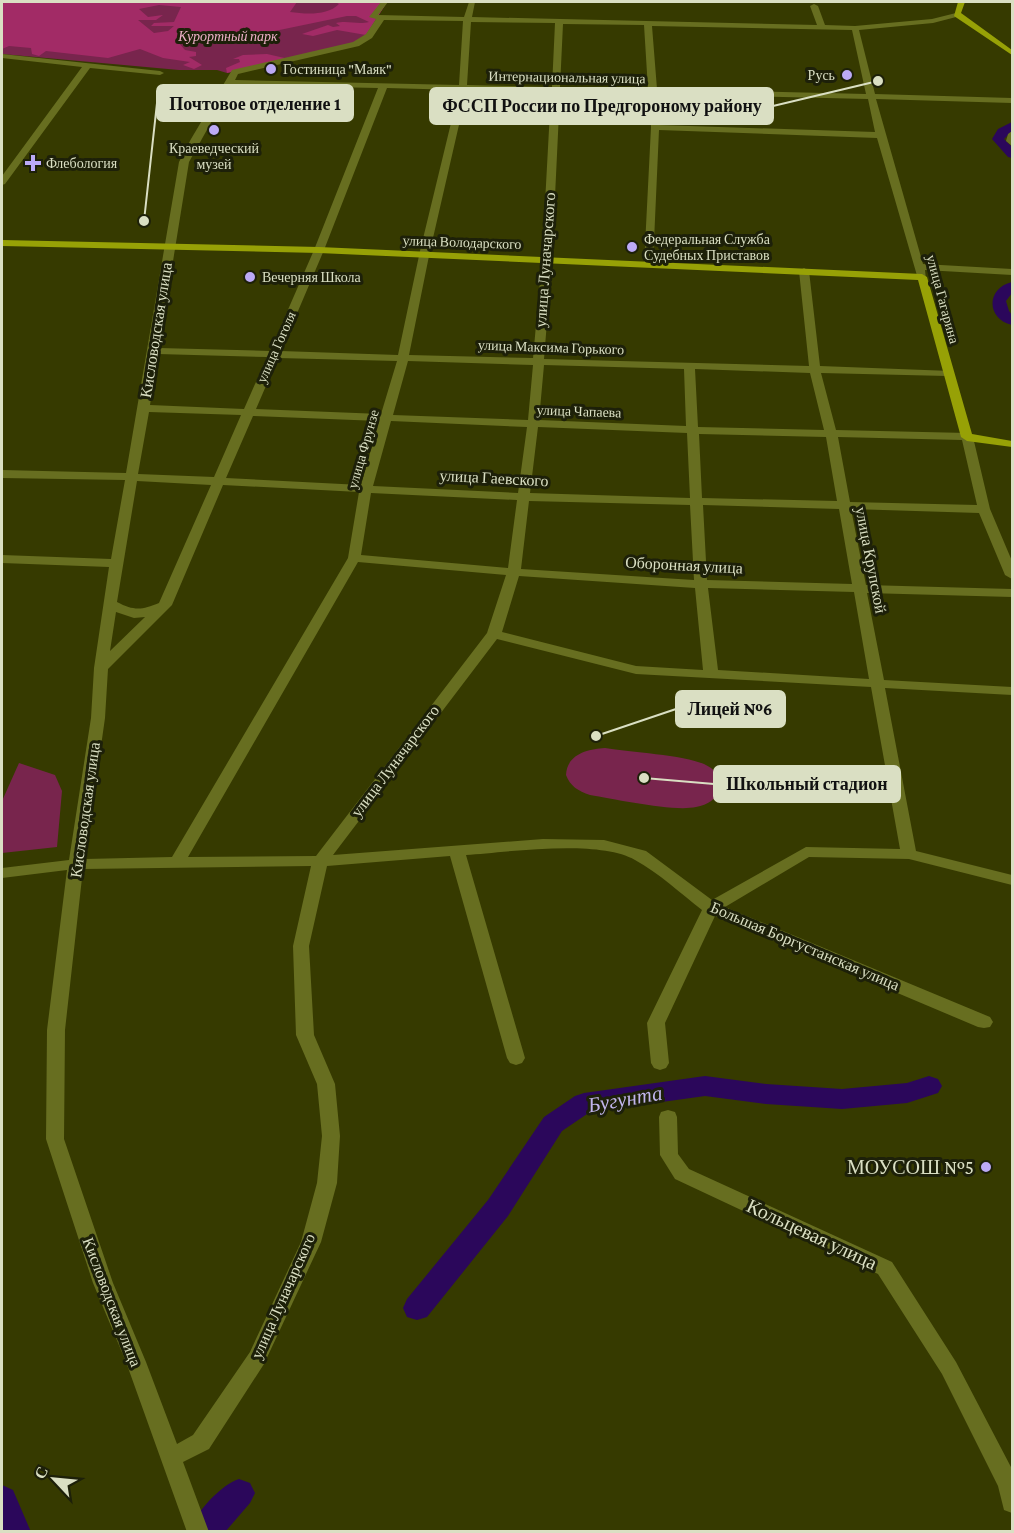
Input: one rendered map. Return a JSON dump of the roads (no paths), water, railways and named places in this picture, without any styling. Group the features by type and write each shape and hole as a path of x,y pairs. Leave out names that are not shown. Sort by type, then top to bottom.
{"main road":[{"path":"962,2 957,14 1012,53"},
{"name":"улица Володарского","path":"2,243 319,250 804,271 920,272"},
{"name":"улица Гагарина","path":"920,272 947,373 967,436"},
{"name":"улица Чапаева","path":"967,436 1012,444"}],"street":[{"path":"384,2 373,17 855,28 933,21 957,14"},
{"name":"улица Фрунзе","path":"176,864 354,558 366,488 404,359 424,254 463,88 467,20 472,2"},
{"path":"814,6 822,27"},
{"path":"230,82 235,72 356,44 369,36 381,18"},
{"name":"улица Луначарского","path":"172,1457 201,1442 257,1358 311,1242 327,1183 332,1136 326,1084 305,1035 301,946 320,861 494,634 514,572 533,424 547,259 559,23"},
{"path":"648,24 655,127 648,264"},
{"name":"улица Гагарина","path":"855,28 880,135 920,272"},
{"path":"2,56 160,72"},
{"path":"2,182 88,65"},
{"name":"Интернациональная улица","path":"230,82 556,91 654,97 870,97 1012,100"},
{"name":"Кисловодская улица","path":"198,1532 172,1457 103,1282 55,1139 56,1030 76,864 98,718 101,668 123,519 133,477 184,162 195,139 230,82"},
{"name":"улица Гоголя","path":"101,668 165,605 319,250 383,87"},
{"path":"642,102 654,97"},
{"path":"655,127 880,135"},
{"path":"1012,134 1010,141 1012,143"},
{"name":"улица Крупской","path":"804,271 815,371 831,433 909,854"},
{"path":"920,272 1012,272"},
{"name":"улица Максима Горького","path":"153,351 947,373"},
{"path":"689,367 701,584 711,674"},
{"name":"улица Чапаева","path":"144,408 692,430 967,436"},
{"name":"улица Гагарина","path":"967,436 984,509 1012,575"},
{"name":"улица Гаевского","path":"2,474 133,477 524,496 984,509"},
{"name":"Оборонная улица","path":"354,558 514,572 701,584 1012,593"},
{"path":"2,559 118,563"},
{"path":"111,604 129,614 143,614 165,605"},
{"path":"494,634 636,670 877,681 1012,691"},
{"name":"Большая Боргустанская улица","path":"2,873 76,864 320,861 543,844 604,845 640,855 711,908 984,1022"},
{"path":"457,850 464,882 516,1058"},
{"path":"660,1063 656,1023 711,908 806,852 909,854 1012,880"},
{"name":"Кольцевая улица","path":"668,1117 669,1155 682,1174 885,1268 949,1368 1011,1491"}],"waterway":[{"name":"Бугунта","path":"1012,126 1002,132 998,139 1012,154"},
{"name":"Бугунта","path":"1012,286 999,297 1001,311 1012,321"},
{"name":"Бугунта","path":"417,1308 498,1208 553,1124 584,1103 705,1086 766,1094 842,1099 907,1093 929,1086"},
{"name":"Бугунта","path":"204,1532 239,1493"},
{"name":"Бугунта","path":"2,1500 15,1532"}],"place":[{"name":"Гостиница \"Маяк\"","path":"271,69"},
{"name":"Русь","path":"847,75"},
{"name":"ФССП России по Предгороному району","path":"878,81"},
{"name":"Краеведческий музей","path":"214,130"},
{"name":"Флебология","path":"33,163"},
{"name":"Почтовое отделение 1","path":"144,221"},
{"name":"Федеральная Служба Судебных Приставов","path":"632,247"},
{"name":"Вечерняя Школа","path":"250,277"},
{"name":"Лицей №6","path":"596,736"},
{"name":"Школьный стадион","path":"644,778"},
{"name":"МОУСОШ №5","path":"986,1167"}],"park label":[{"name":"Курортный парк","path":"228,36"}]}
